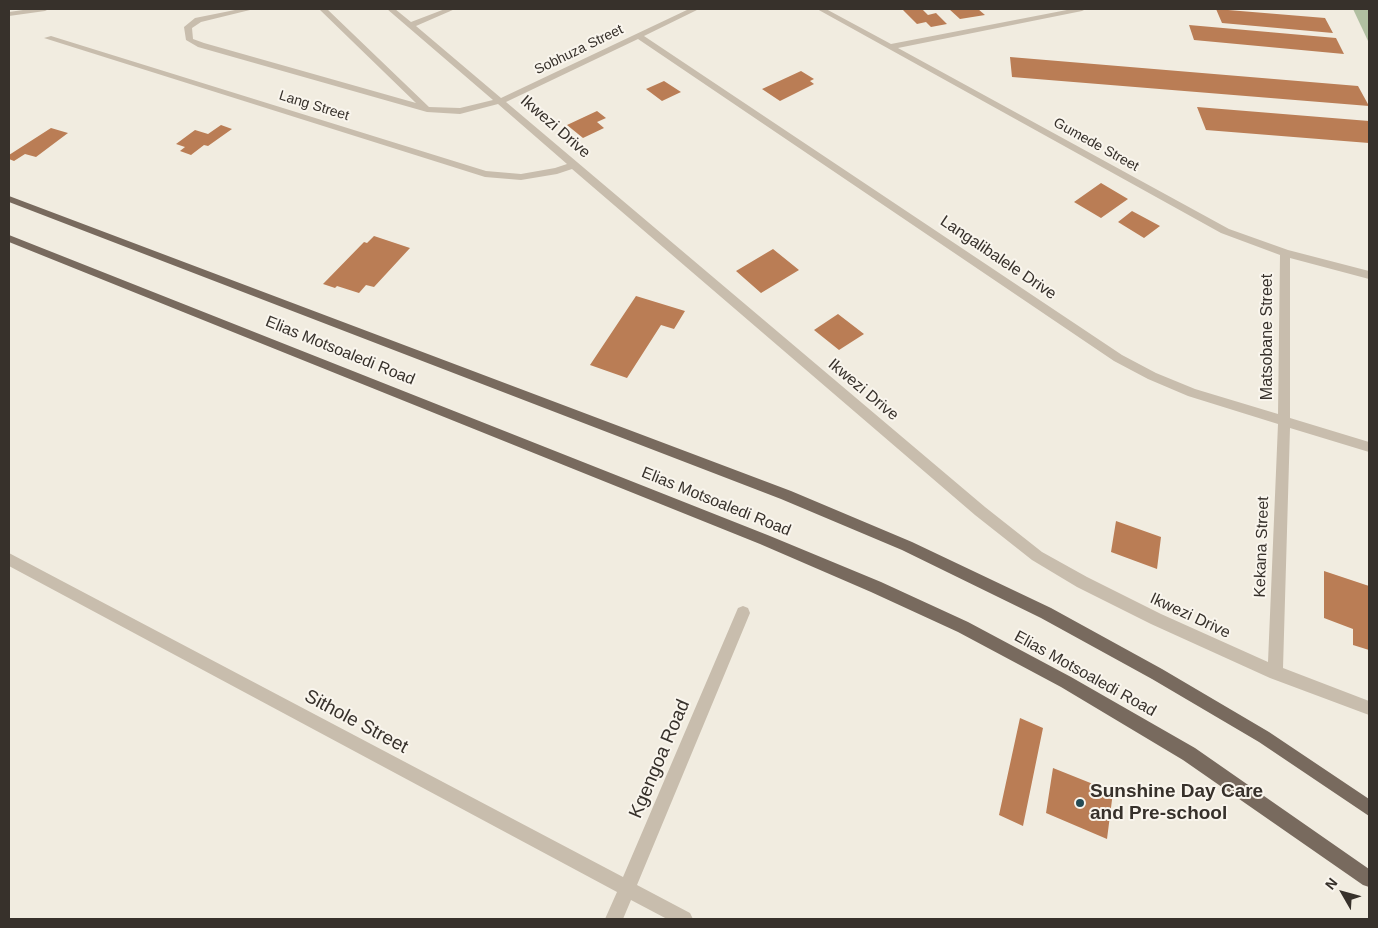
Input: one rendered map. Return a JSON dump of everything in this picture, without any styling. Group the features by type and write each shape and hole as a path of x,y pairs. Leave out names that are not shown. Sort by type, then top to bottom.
{"main road":[{"name":"Elias Motsoaledi Road","path":"9,199 777,491 907,546 1046,613 1157,674 1264,737 1369,808"},
{"name":"Elias Motsoaledi Road","path":"9,238 765,540 876,586 963,627 1066,682 1189,754 1369,880"}],"street":[{"path":"9,14 45,9"},
{"name":"Sobhuza Street","path":"250,9 198,20 188,27 188,36 190,40 201,44 428,110 460,111 501,101 695,9"},
{"path":"323,9 428,110"},
{"name":"Ikwezi Drive","path":"391,9 980,511 1037,556 1082,582 1156,619 1275,673 1369,708"},
{"path":"412,25 451,9"},
{"name":"Gumede Street","path":"821,9 1190,214 1225,231 1285,253 1369,275"},
{"path":"890,47 1082,9"},
{"name":"Langalibalele Drive","path":"638,36 1118,358 1152,376 1192,393 1369,447"},
{"name":"Lang Street","path":"48,38 485,174 521,177 557,171 574,165"},
{"name":"Matsobane Street","path":"1284,422 1285,253"},
{"name":"Kekana Street","path":"1275,673 1284,422"},
{"name":"Sithole Street","path":"9,559 684,919"},
{"name":"Kgengoa Road","path":"614,919 743,613"}],"green space":[{"path":"1353,9 1369,9 1369,43"}],"building":[{"path":"922,9 928,15 936,13 947,24 931,27 926,22 917,24 903,10"},
{"path":"949,9 978,9 985,15 960,19"},
{"path":"1216,9 1325,18 1333,33 1222,23"},
{"path":"1189,25 1336,38 1344,54 1194,40"},
{"path":"1010,57 1358,86 1369,106 1012,77"},
{"path":"801,71 814,79 810,81 814,84 780,101 762,89"},
{"path":"664,81 681,92 662,101 646,89"},
{"path":"1197,107 1369,121 1369,143 1206,130"},
{"path":"597,111 606,118 597,122 604,128 583,138 567,125"},
{"path":"221,125 232,129 208,146 204,145 191,155 180,151 185,147 176,144 195,130 208,134"},
{"path":"51,128 68,133 36,157 25,154 14,161 9,159 9,155"},
{"path":"1101,183 1128,199 1101,218 1074,202"},
{"path":"1132,211 1160,226 1144,238 1118,222"},
{"path":"374,236 410,248 374,287 366,285 359,293 323,284 364,242 367,243"},
{"path":"773,249 799,270 761,293 736,271"},
{"path":"636,296 685,311 674,329 661,325 627,378 590,365"},
{"path":"838,314 864,334 839,350 814,330"},
{"path":"1116,521 1161,537 1157,569 1111,552"},
{"path":"1324,571 1369,586 1369,650 1353,645 1353,629 1324,618"},
{"path":"1020,718 1043,728 1023,826 999,815"},
{"name":"Sunshine Day Care and Pre-school","path":"1053,768 1113,792 1107,839 1046,813"}],"place":[{"name":"Sunshine Day Care and Pre-school","path":"1080,803"}]}
